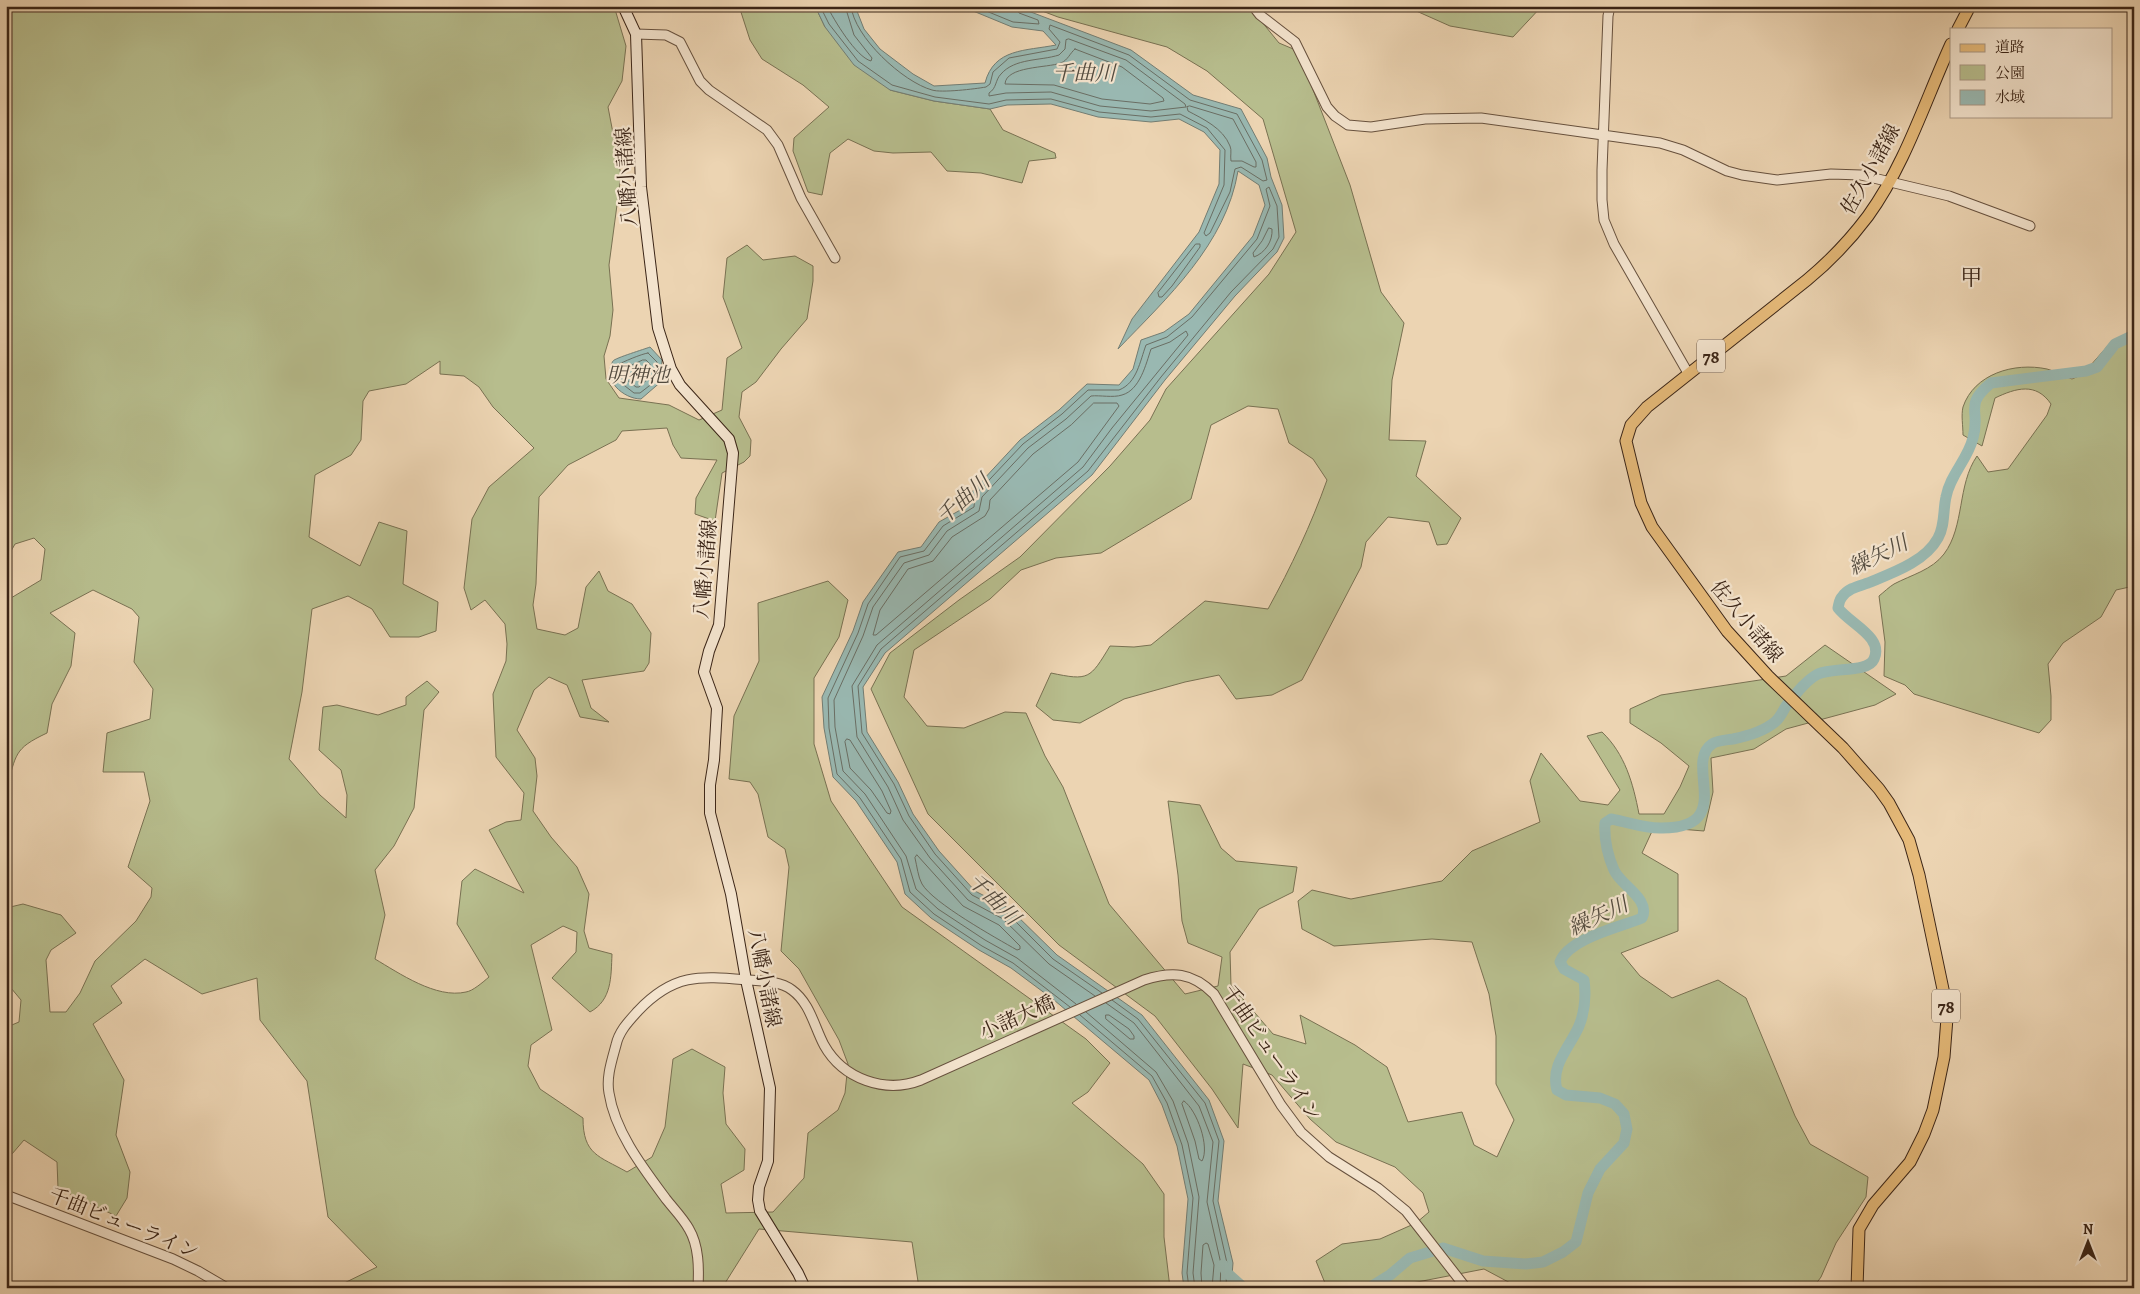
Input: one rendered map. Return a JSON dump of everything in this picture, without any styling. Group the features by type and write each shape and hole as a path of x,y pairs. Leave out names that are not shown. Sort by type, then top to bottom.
{"main road":[{"name":"八幡小諸線","path":"624,6 636,34 641,187 658,328 671,370 680,384 729,439 733,453 719,624 704,672 717,708 714,760 710,785 710,813 731,894 746,980 770,1088 768,1161 759,1187 759,1208 798,1272 805,1288"},
{"path":"1959,28 1970,6"},
{"name":"佐久小諸線","path":"1857,1288 1859,1229 1873,1205 1910,1162 1924,1134 1933,1110 1944,1057 1947,1018 1944,994 1920,875 1909,840 1889,803 1879,789 1827,733 1768,676 1708,607 1652,527 1641,502 1626,449 1627,433 1631,425 1647,407 1825,265 1864,221 1888,182 1911,136 1950,46"}],"street":[{"path":"1253,6 1260,15 1295,42 1327,107 1335,116 1348,125 1371,126 1425,118 1481,118 1668,145 1727,171 1758,178 1777,180 1846,174 1862,175 1949,196 2030,226"},
{"path":"1610,6 1608,16 1602,200 1608,232 1688,373"},
{"path":"636,34 666,35 680,42 700,81 709,90 767,130 778,145 802,198 834,258"},
{"name":"小諸大橋","path":"746,980 772,982 792,990 801,998 810,1012 824,1044 834,1059 849,1072 870,1082 900,1085 912,1083 1144,980 1167,974"},
{"name":"千曲ビューライン","path":"1167,974 1185,976 1206,987 1220,1004 1281,1106 1300,1132 1329,1157 1378,1188 1413,1219 1466,1288"},
{"path":"698,1288 698,1260 689,1229 631,1147 614,1114 609,1091 610,1069 617,1038 627,1023 655,994 684,979 706,976 746,980"},
{"name":"千曲ビューライン","path":"6,1195 173,1259 198,1270 227,1288"}],"green space":[{"path":"6,6 614,6 626,46 622,81 608,107 621,175 609,265 613,310 610,336 604,356 606,379 619,398 669,405 699,420 722,410 727,358 742,348 723,297 727,258 747,245 763,260 795,256 813,266 813,281 807,319 756,382 742,392 739,417 751,440 750,456 744,462 722,473 715,521 695,514 696,498 717,460 681,458 673,445 667,428 622,431 616,440 568,465 539,497 536,584 533,605 537,629 565,635 578,628 586,587 599,571 608,591 632,604 651,633 649,663 644,671 582,680 591,708 609,722 580,717 567,685 549,677 534,690 517,730 535,758 537,776 533,811 551,837 577,867 589,894 584,931 589,948 612,954 609,987 603,1001 590,1012 552,978 576,952 577,932 563,926 531,945 552,1030 531,1045 528,1066 540,1089 583,1118 586,1140 594,1153 627,1172 652,1157 665,1127 673,1059 692,1049 725,1067 723,1093 726,1124 745,1149 744,1170 721,1184 726,1213 773,1212 804,1178 808,1133 838,1110 845,1093 848,1064 839,1040 799,969 781,951 789,867 785,849 768,837 758,794 750,782 729,779 734,716 759,661 758,603 828,581 848,600 839,637 814,678 814,744 831,801 902,907 1086,1039 1110,1063 1088,1092 1072,1103 1143,1164 1164,1194 1164,1237 1170,1288 919,1288 912,1242 759,1229 722,1288 334,1288 377,1267 328,1217 307,1081 260,1020 257,978 202,994 145,959 111,986 122,1003 93,1024 124,1080 116,1135 130,1172 127,1198 116,1216 58,1188 57,1162 24,1140 6,1161 6,1024 7,1027 19,1022 21,1000 6,982 6,908 23,904 61,915 76,933 51,950 46,960 50,1012 66,1012 80,993 95,961 136,921 151,897 152,888 128,867 150,801 144,772 103,772 107,733 150,719 153,689 134,662 139,617 132,609 93,590 50,613 75,633 71,666 52,704 47,733 28,744 18,754 6,789 6,601 41,580 45,549 34,538 15,544 6,560","holes":["440,361 440,374 464,376 479,387 493,407 534,448 489,487 472,519 464,588 471,610 485,600 505,624 506,661 493,694 496,757 524,793 521,820 506,822 489,830 524,893 475,869 462,881 457,924 489,977 472,990 454,993 442,992 418,983 375,959 385,915 375,870 394,846 414,808 424,710 439,692 427,681 406,697 406,705 378,715 337,705 323,707 319,750 341,770 347,795 346,818 320,795 289,759 302,692 312,609 348,596 372,609 390,637 419,637 436,631 438,602 403,584 407,531 379,522 360,566 309,537 315,475 351,455 361,440 363,401 369,391 406,384"]},
{"path":"739,6 815,6 825,27 890,90 934,101 990,109 1003,130 1055,153 1056,158 1029,161 1022,183 981,173 947,171 931,152 893,153 874,151 848,139 830,153 822,195 808,192 793,151 794,138 829,107 803,85 762,59 750,40"},
{"path":"1029,6 1249,6 1279,43 1298,51 1350,185 1381,292 1404,323 1392,380 1389,440 1426,441 1416,476 1461,518 1447,544 1437,545 1429,522 1388,517 1366,542 1361,567 1302,680 1272,695 1236,699 1219,675 1185,682 1124,699 1080,723 1053,720 1036,706 1051,673 1073,677 1087,675 1098,665 1110,646 1134,647 1151,645 1205,601 1268,609 1300,546 1327,480 1313,459 1289,443 1278,409 1248,406 1211,425 1191,499 1101,553 1056,558 1021,570 990,599 914,650 904,697 927,726 964,728 1005,712 1026,713 1045,756 1063,787 1109,904 1185,994 1218,986 1222,957 1188,943 1182,921 1168,801 1200,805 1221,848 1236,861 1297,867 1293,892 1259,909 1230,952 1231,985 1273,1034 1306,1044 1300,1015 1355,1045 1387,1067 1408,1122 1462,1112 1474,1145 1497,1157 1514,1120 1496,1084 1496,1036 1489,994 1472,942 1432,939 1334,946 1302,929 1298,901 1312,890 1351,899 1442,881 1472,851 1540,822 1530,781 1541,753 1580,801 1608,805 1620,790 1587,736 1602,732 1617,750 1627,770 1639,814 1664,814 1680,787 1689,766 1661,743 1630,723 1630,709 1661,695 1786,676 1825,645 1896,694 1875,705 1786,729 1754,749 1711,758 1713,792 1704,831 1654,827 1642,853 1678,874 1678,931 1621,953 1640,976 1672,998 1718,980 1746,998 1795,1116 1810,1144 1868,1177 1866,1197 1836,1243 1821,1277 1813,1288 1516,1288 1514,1285 1484,1269 1395,1288 1327,1288 1316,1261 1342,1244 1380,1239 1416,1223 1429,1212 1423,1193 1395,1167 1336,1142 1310,1119 1272,1075 1243,1064 1238,1128 1212,1089 1155,1016 1059,945 928,814 871,689 890,653 959,600 1020,557 1110,466 1150,420 1166,389 1269,274 1296,232 1263,119 1207,71 1167,47 1058,17"},
{"path":"1405,6 1542,6 1513,37 1450,26"},
{"path":"2134,331 2134,586 2116,590 2101,617 2063,643 2048,664 2051,720 2039,733 1914,694 1905,685 1884,676 1885,642 1879,596 1894,584 1939,560 1951,543 1966,480 1977,456 1988,472 2008,469 2047,415 2051,404 2039,392 2025,389 1995,398 1982,446 1963,435 1962,410 1968,396 1976,386 1986,379 2009,369 2034,367 2047,369 2072,379 2092,370 2090,366 2112,341"}],"water":[{"name":"千曲川","path":"815,6 855,6 864,29 880,49 913,74 934,86 985,83 989,72 1004,57 1023,50 1056,45 1043,31 1012,27 961,6 1015,6 1131,50 1193,95 1241,109 1267,158 1271,177 1282,205 1284,238 1277,252 1235,296 1165,380 1092,475 885,653 863,687 867,732 898,782 913,814 939,851 975,891 1010,909 1057,955 1142,1015 1209,1100 1224,1141 1218,1201 1233,1263 1231,1288 1184,1288 1182,1273 1188,1199 1177,1146 1162,1105 1149,1080 1054,1000 1011,968 979,950 931,918 905,894 897,862 856,801 833,777 824,728 822,697 853,631 863,602 898,552 921,547 939,522 971,504 969,495 1020,440 1059,410 1087,384 1119,385 1133,369 1141,340 1164,332 1189,314 1253,236 1265,205 1259,185 1238,171 1231,198 1208,246 1174,290 1118,349 1132,319 1199,232 1219,184 1220,150 1204,132 1179,119 1151,122 1098,117 1051,104 1007,105 990,109 934,101 890,90 854,65 825,27"},
{"name":"明神池","path":"650,347 662,360 661,372 663,380 641,399 628,396 616,387 612,381 610,368 613,361"}],"waterway":[{"name":"繰矢川","path":"1369,1288 1390,1275 1410,1258 1443,1248 1483,1261 1526,1264 1543,1262 1563,1252 1576,1242 1588,1193 1600,1169 1624,1143 1627,1129 1624,1114 1615,1104 1600,1098 1566,1095 1557,1090 1556,1072 1562,1056 1579,1026 1583,1015 1585,997 1584,980 1564,969 1560,962 1565,954 1574,946 1596,934 1642,918 1644,911 1639,899 1614,870 1607,847 1605,823 1611,819 1660,828 1683,825 1697,818 1703,807 1703,766 1705,753 1712,744 1750,735 1771,725 1778,719 1800,688 1818,674 1858,668 1870,663 1874,659 1876,651 1874,644 1870,637 1838,608 1841,598 1850,589 1907,566 1925,554 1938,538 1942,528 1948,489 1971,446 1975,429 1974,409 1978,397 1991,383 2086,371 2097,367 2115,344 2134,335"},
{"name":"繰矢川","path":"1223,1265 1227,1273 1244,1288"}],"district":[{"name":"甲","path":"1971,277"}]}
